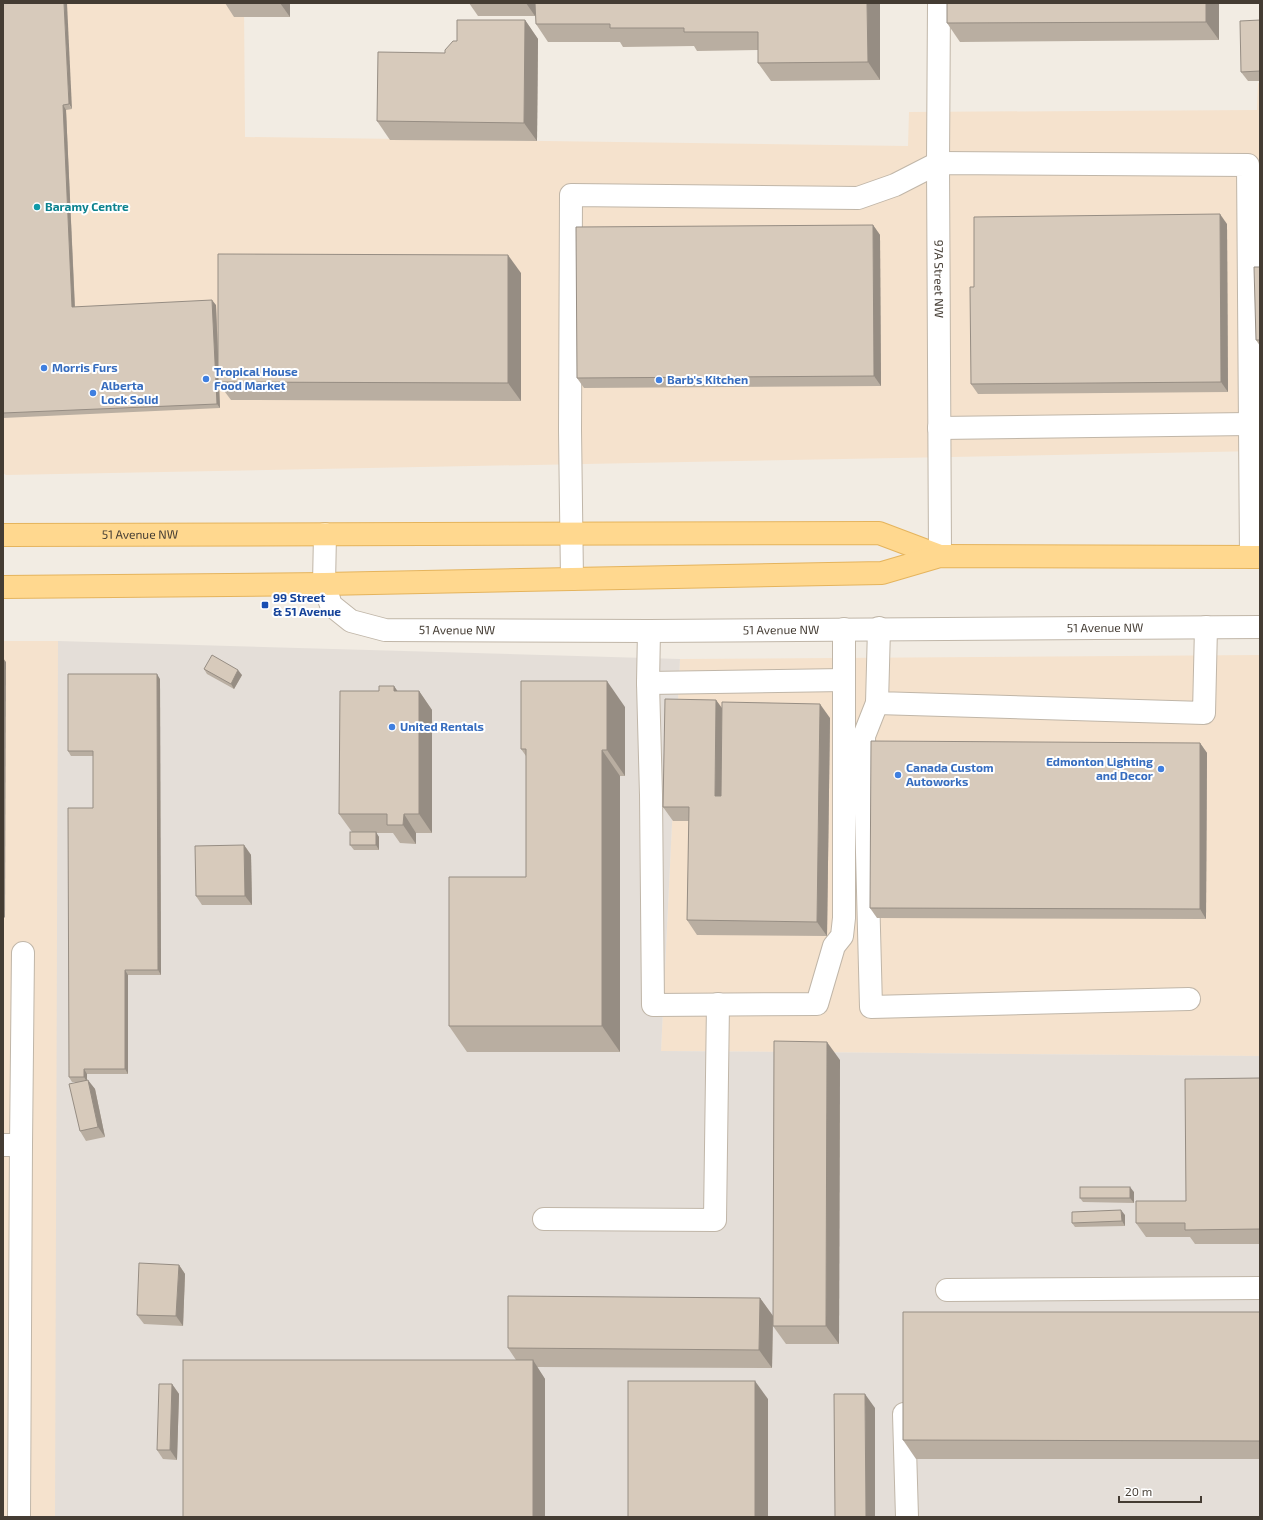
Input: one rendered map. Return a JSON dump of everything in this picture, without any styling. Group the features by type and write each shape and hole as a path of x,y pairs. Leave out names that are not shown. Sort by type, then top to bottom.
{"main road":[{"name":"51 Avenue NW","path":"3,535 879,533 940,556"},
{"name":"51 Avenue NW","path":"3,587 324,584 882,573 940,556 1255,557"}],"street":[{"name":"97A Street NW","path":"939,3 938,163 940,556"},
{"path":"572,579 570,438 571,195 858,198 895,185 938,163 1248,165 1249,424 1255,557"},
{"path":"939,428 1249,424"},
{"name":"51 Avenue NW","path":"325,534 324,584 331,605 351,622 385,630 649,631 879,628 1260,627"},
{"path":"877,703 1204,713 1206,627"},
{"path":"879,628 877,703 864,736 871,1007 1189,999"},
{"path":"649,631 648,683 651,795 653,1005 817,1004 834,946 842,936 844,918 844,629"},
{"path":"648,683 844,680"},
{"path":"19,1517 12,1145 23,953"},
{"path":"544,1219 715,1220 718,1004"},
{"path":"947,1290 1260,1288"},
{"path":"904,1394 907,1517"}],"shaded area":[{"path":"3,3 244,3 245,137 908,146 909,112 1257,110 1258,83 1260,83 1260,451 6,475 3,473"},
{"path":"3,641 58,641 68,1517 3,1517"},
{"path":"58,641 680,659 661,1051 1260,1056 1260,1517 55,1517"},
{"path":"1260,655 1260,1056 661,1051 680,659"}],"building":[{"name":"Baramy Centre","path":"3,3 64,3 69,104 63,105 72,307 212,300 217,404 3,413"},
{"path":"535,3 867,3 868,62 758,63 758,32 684,32 684,28 610,28 610,24 536,24"},
{"path":"947,3 1206,3 1206,22 947,23"},
{"path":"457,20 525,20 524,123 377,121 378,52 445,53 445,50 453,41 457,41"},
{"path":"1260,20 1260,71 1241,72 1240,21"},
{"path":"1220,214 1221,382 971,384 970,287 974,287 974,217"},
{"path":"873,225 874,376 577,378 576,227"},
{"path":"218,254 508,255 508,383 218,382"},
{"path":"1254,267 1260,267 1260,340 1256,340"},
{"path":"212,655 238,670 231,684 204,669"},
{"path":"68,674 157,674 158,970 125,970 125,1069 84,1069 84,1077 69,1077 68,808 93,808 93,751 68,751"},
{"path":"521,681 607,681 607,750 602,750 602,1026 449,1026 449,877 526,877 526,749 521,749"},
{"path":"379,686 394,686 394,691 419,691 419,814 404,814 403,825 387,825 387,814 339,814 340,691 379,691"},
{"path":"665,699 716,700 715,796 721,796 722,702 820,704 817,922 687,920 689,807 663,807"},
{"path":"871,741 1200,743 1200,909 870,908"},
{"path":"350,832 376,832 376,845 350,845"},
{"path":"244,845 245,896 196,896 195,846"},
{"path":"774,1041 827,1042 826,1326 773,1326"},
{"path":"1260,1078 1260,1229 1185,1230 1185,1223 1136,1223 1136,1201 1186,1201 1185,1079"},
{"path":"88,1080 98,1127 80,1131 69,1084"},
{"path":"1080,1187 1130,1187 1130,1198 1080,1198"},
{"path":"1121,1210 1122,1221 1072,1223 1072,1212"},
{"path":"139,1263 179,1265 176,1316 137,1315"},
{"path":"508,1296 760,1298 759,1350 508,1348"},
{"path":"903,1312 1260,1312 1260,1441 903,1440"},
{"path":"183,1360 533,1360 533,1517 183,1517"},
{"path":"628,1381 755,1381 755,1517 628,1517"},
{"path":"159,1384 172,1384 170,1450 157,1450"},
{"path":"834,1394 865,1394 866,1517 835,1517"}],"place":[{"name":"Baramy Centre","path":"37,207"},
{"name":"Morris Furs","path":"44,368"},
{"name":"Tropical House Food Market","path":"206,379"},
{"name":"Barb's Kitchen","path":"659,380"},
{"name":"Alberta Lock Solid","path":"93,393"},
{"name":"99 Street & 51 Avenue","path":"265,605"},
{"name":"United Rentals","path":"392,727"},
{"name":"Edmonton Lighting and Decor","path":"1161,769"},
{"name":"Canada Custom Autoworks","path":"898,775"}]}
